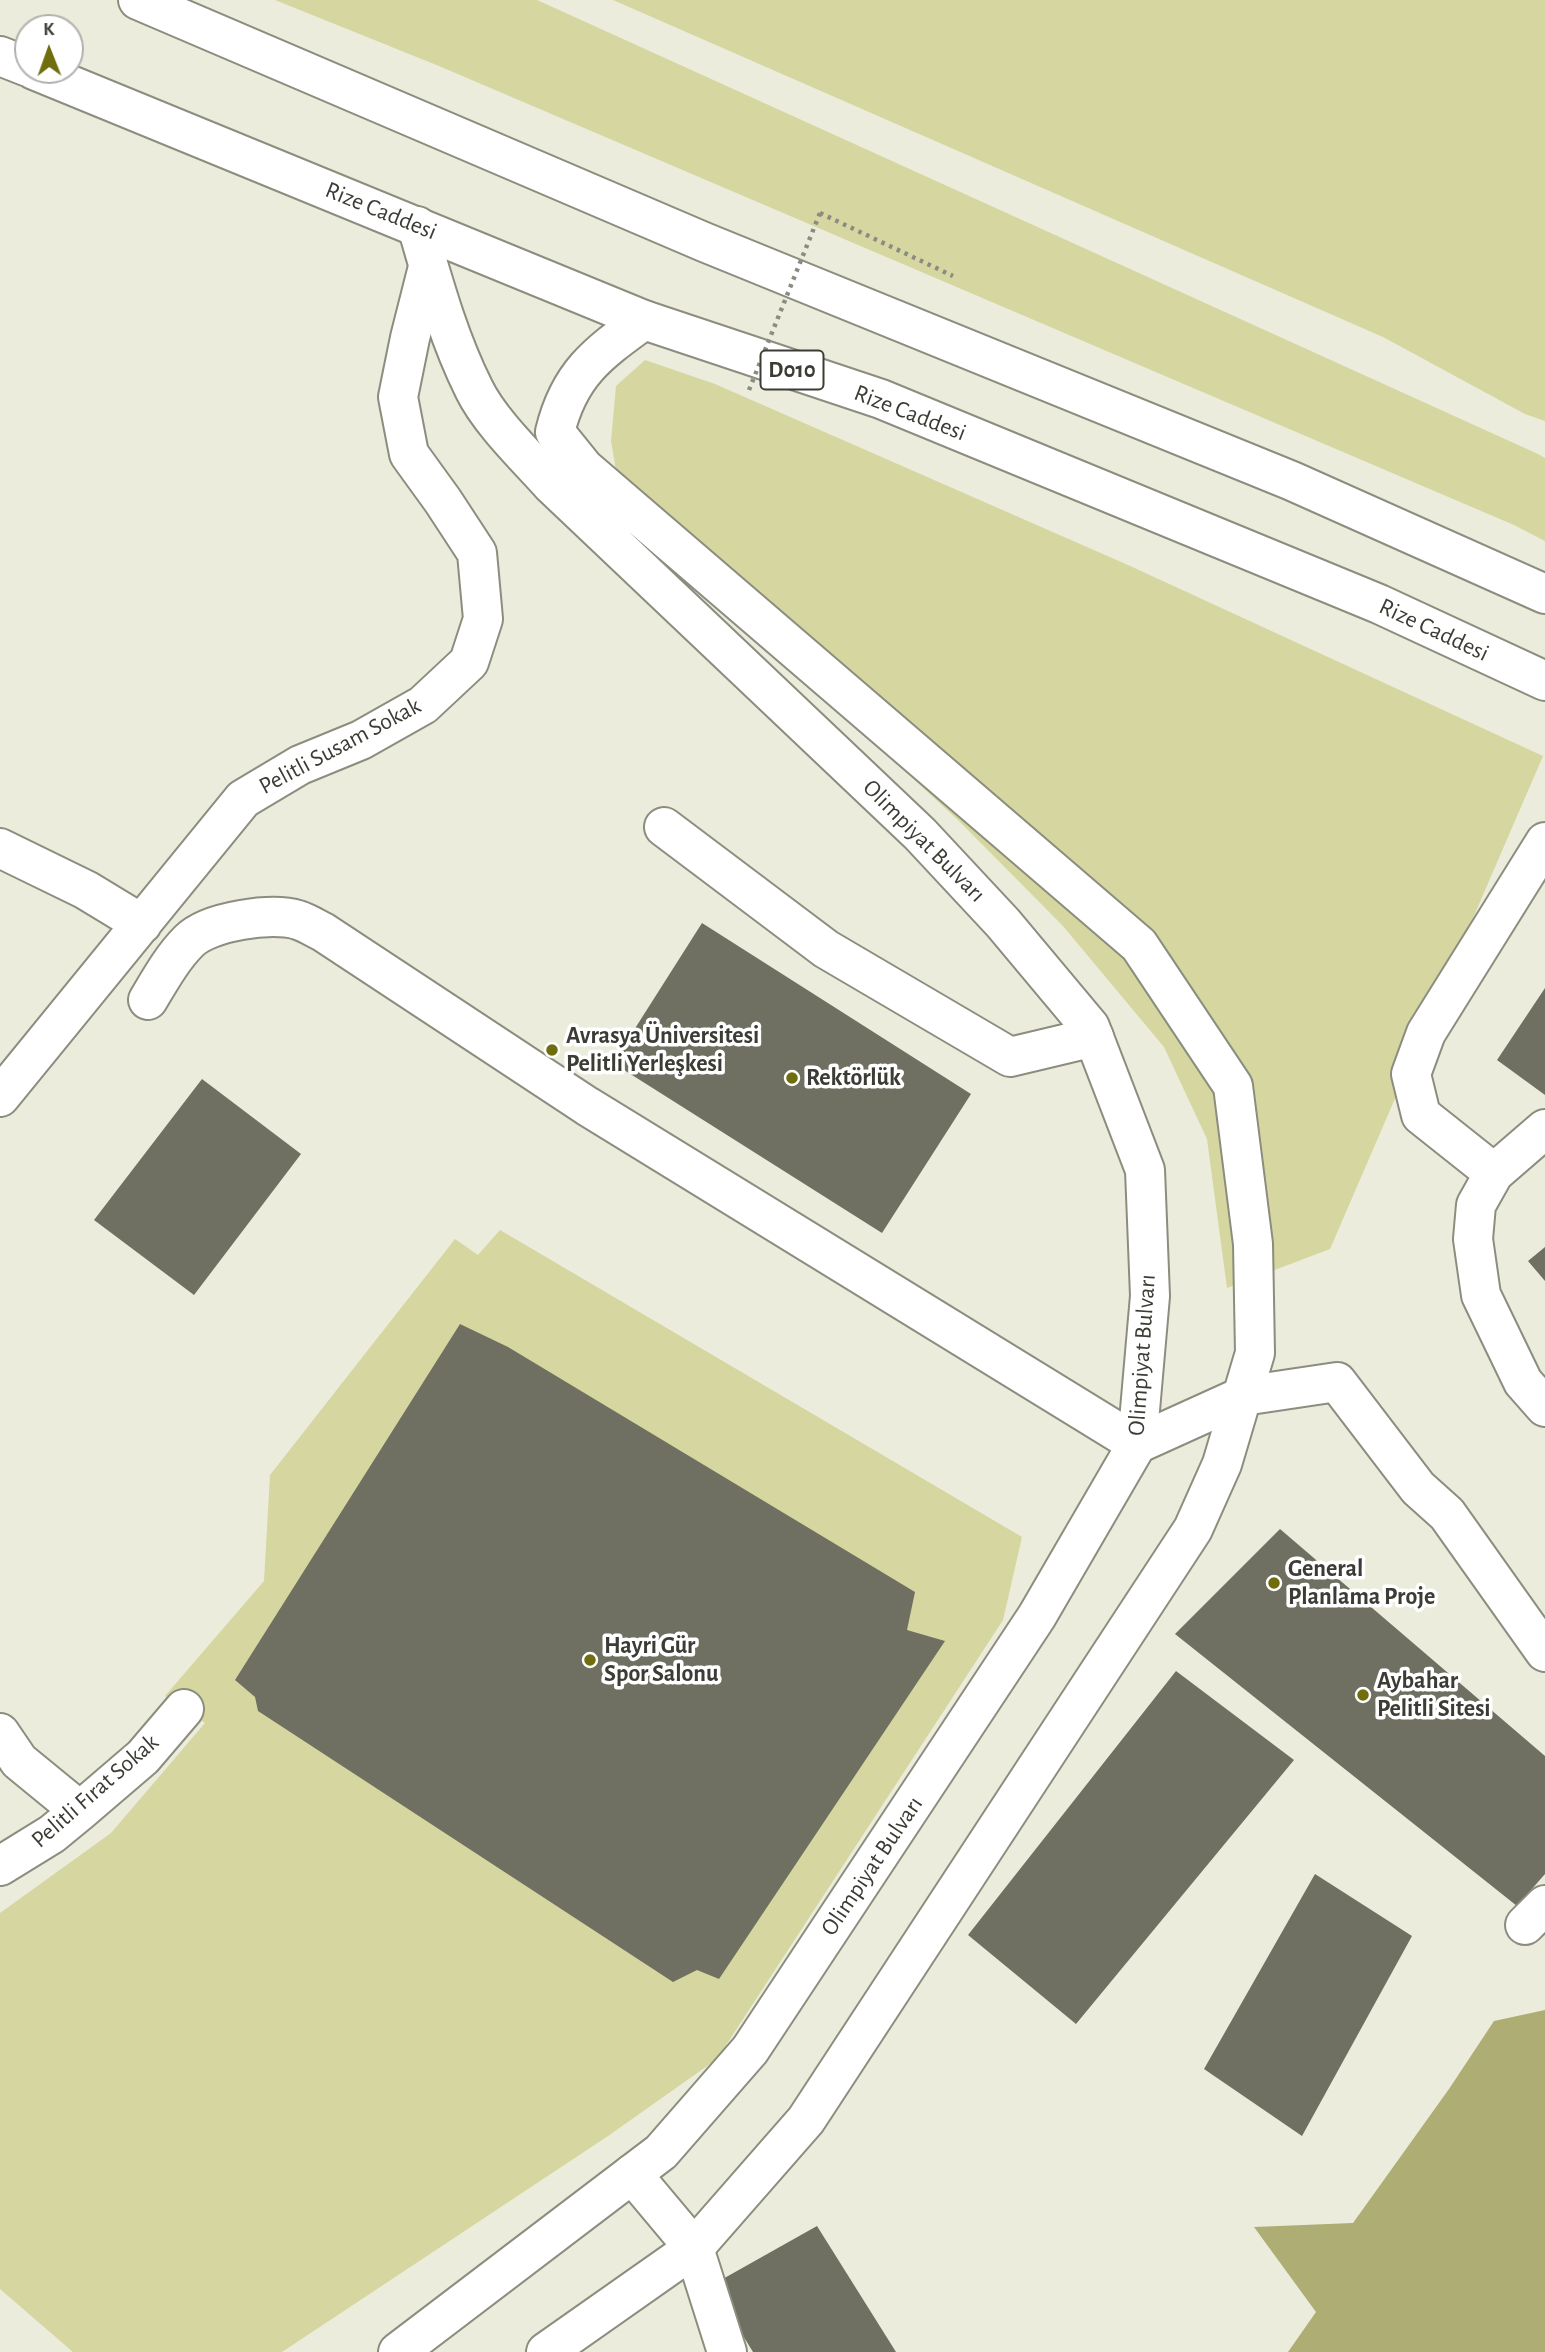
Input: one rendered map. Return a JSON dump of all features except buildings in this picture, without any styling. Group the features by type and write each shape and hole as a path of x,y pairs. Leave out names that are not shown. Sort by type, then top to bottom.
{"main road":[{"path":"138,0 704,242 1292,481 1545,594"},
{"name":"Rize Caddesi","path":"68,84 644,320 881,400 1379,604 1545,681"},
{"name":"Olimpiyat Bulvarı","path":"398,2352 661,2152 750,2050 1037,1616 1137,1444 1150,1296 1145,1170 1090,1027 1003,923 920,834 552,485 518,447 474,390 435,293 417,226"},
{"name":"Pelitli Susam Sokak","path":"0,1097 243,799 300,765 361,740 423,705 469,662 483,619 477,553 408,454 398,397 428,267"},
{"path":"546,2352 694,2248 806,2120 1193,1529 1222,1464 1255,1353 1252,1244 1233,1086 1139,945 584,468 555,432 568,391 581,373 614,341 644,320"},
{"path":"664,827 826,949 1010,1056 1094,1037"},
{"path":"1494,1173 1421,1115 1411,1074 1426,1033 1545,842"},
{"path":"0,848 86,890 142,923"},
{"path":"148,999 172,961 190,940 215,925 246,919 296,919 323,932 587,1106 1137,1444 1243,1396 1337,1382 1418,1488 1447,1514 1545,1652"},
{"path":"1545,1129 1494,1173 1476,1205 1474,1239 1480,1296 1523,1382 1545,1407"},
{"name":"Pelitli Fırat Sokak","path":"0,1866 52,1834 80,1811 143,1756 184,1709"},
{"path":"0,1733 19,1761 80,1811"},
{"path":"632,2174 694,2248 727,2352"}],"path":[{"path":"749,390 820,213 953,276"}],"green space":[{"path":"275,0 537,0 1538,454 1545,458 1545,541 1514,525 439,66"},
{"path":"613,0 1545,0 1545,421 1525,414 1383,337"},
{"path":"645,360 715,384 1128,565 1543,756 1330,1249 1227,1288 1207,1139 1164,1047 1063,926 958,820 721,601 620,494 611,441 616,386"},
{"path":"500,1230 1022,1537 1003,1620 717,2059 608,2136 282,2352 73,2352 0,2289 0,1913 111,1833 205,1723 165,1696 264,1581 270,1475 455,1239 478,1255"},
{"path":"1545,2010 1545,2352 1288,2352 1316,2312 1254,2227 1353,2223 1494,2021"}],"place":[{"name":"Avrasya Üniversitesi Pelitli Yerleşkesi","path":"552,1050"},
{"name":"Rektörlük","path":"792,1078"},
{"name":"General Planlama Proje","path":"1274,1583"},
{"name":"Hayri Gür Spor Salonu","path":"590,1660"},
{"name":"Aybahar Pelitli Sitesi","path":"1363,1695"}]}
